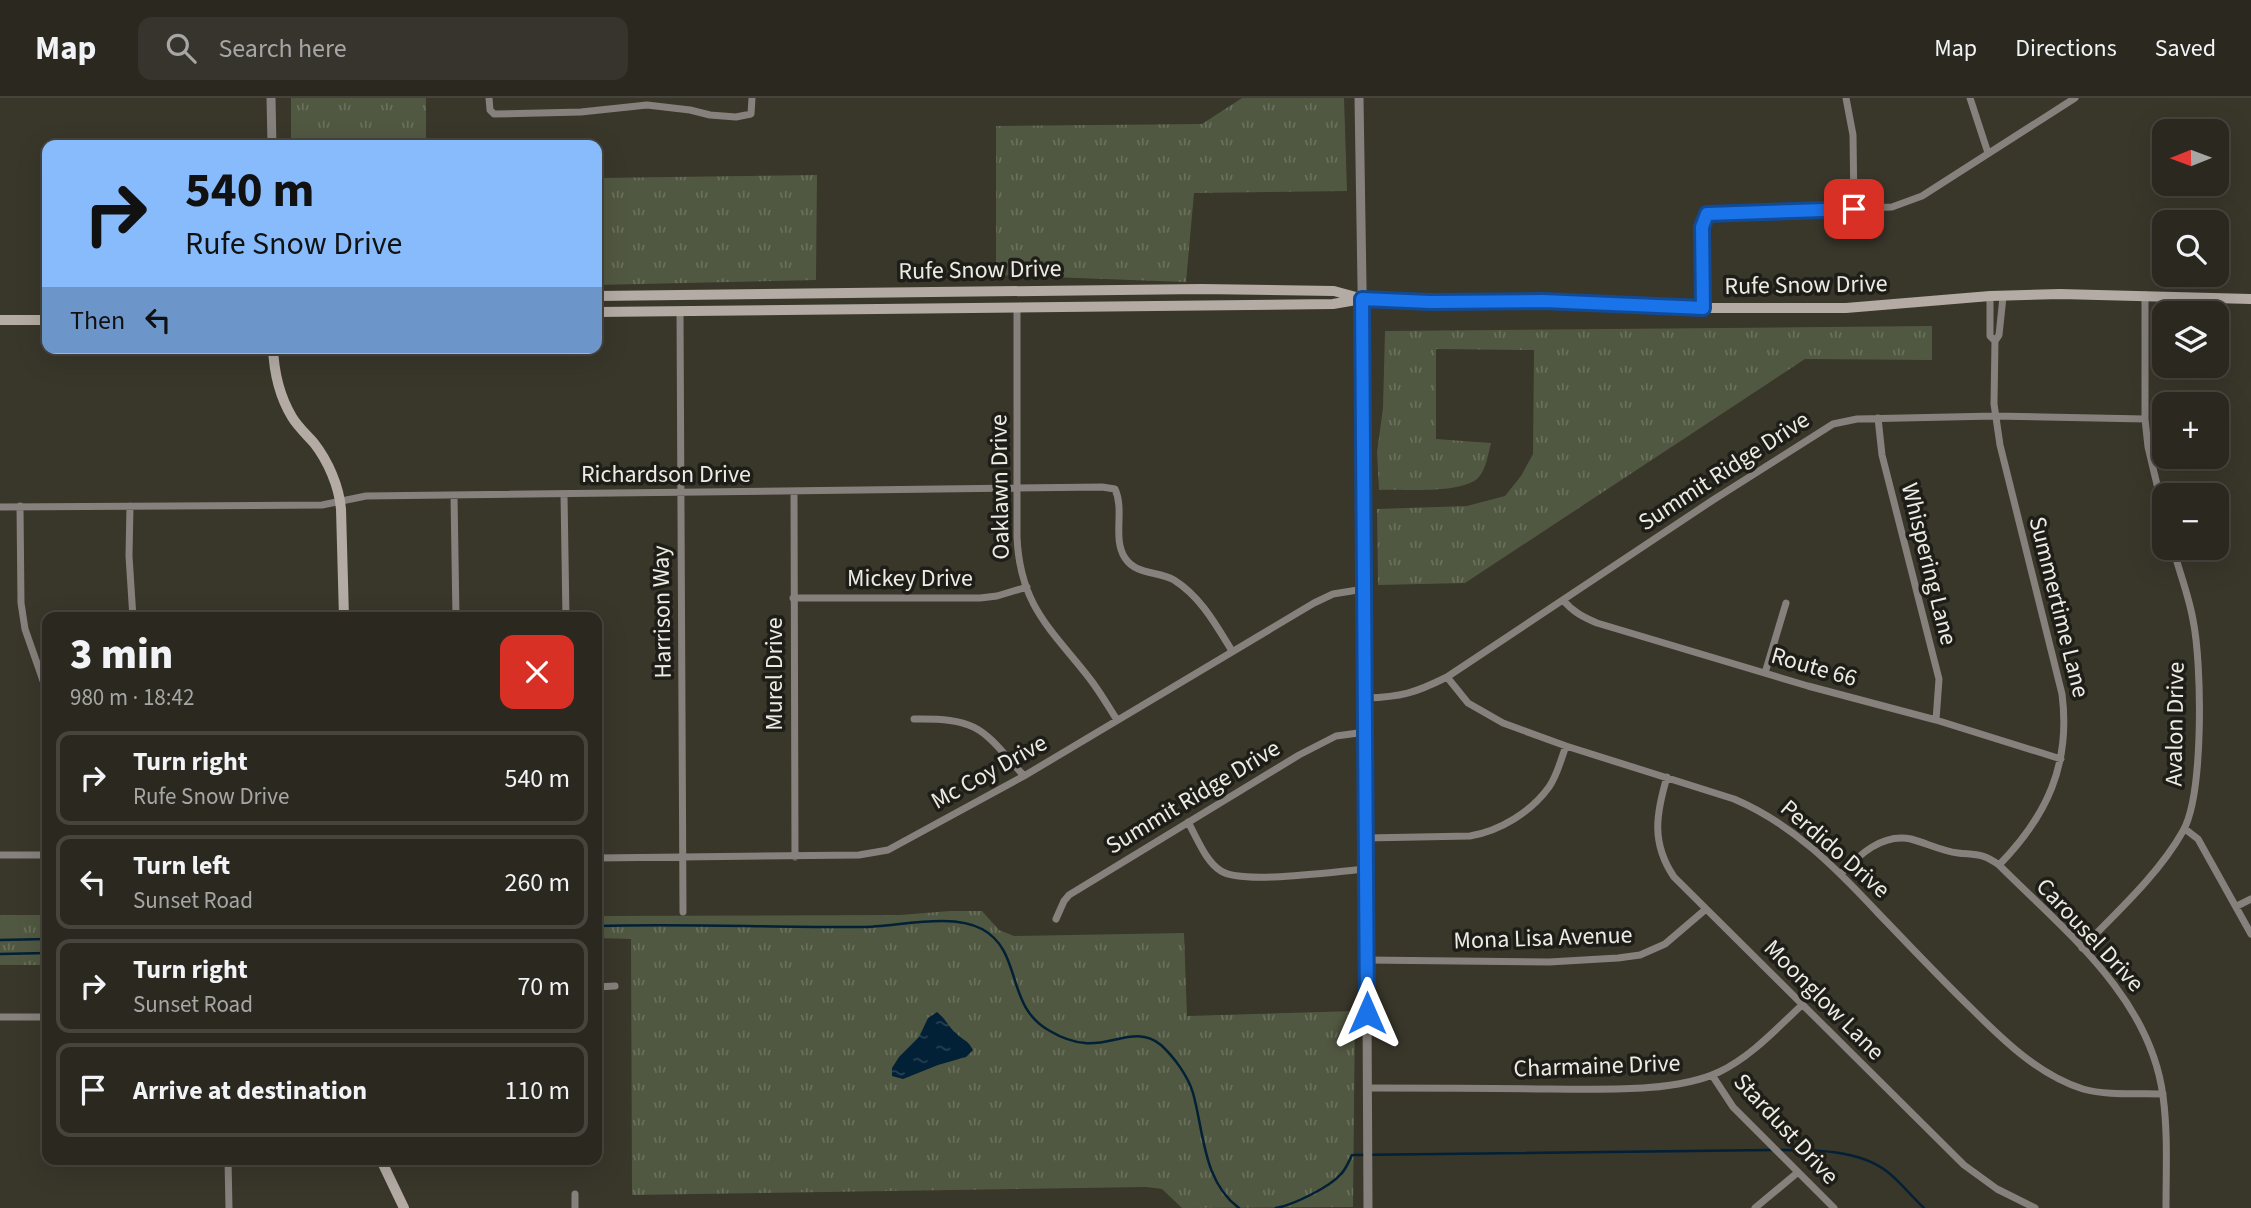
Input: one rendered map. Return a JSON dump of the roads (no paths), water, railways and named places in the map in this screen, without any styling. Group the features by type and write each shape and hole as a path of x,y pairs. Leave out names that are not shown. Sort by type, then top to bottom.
{"main road":[{"name":"Rufe Snow Drive","path":"602,296 1201,289 1334,292 1362,299 1430,302 1543,301 1703,308 1846,308 1990,296 2060,294 2251,299"},
{"name":"Rufe Snow Drive","path":"602,312 1333,304 1362,299"},
{"path":"0,320 42,320"},
{"path":"275,354 276,378 286,404 293,419 323,457 340,501 344,612"},
{"path":"385,1165 404,1208"}],"street":[{"path":"271,98 272,140"},
{"path":"489,98 490,110 494,114 551,114 646,102 710,115 736,117 751,114 752,98"},
{"path":"1359,98 1366,698 1368,1208"},
{"path":"1846,98 1853,135 1854,209"},
{"path":"1970,98 1988,153"},
{"path":"1703,308 1702,227 1707,214 1892,206 1922,195 2075,98"},
{"name":"Summertime Lane","path":"1990,296 1990,336 1995,341"},
{"path":"2145,296 2145,419 2157,483"},
{"name":"Summertime Lane","path":"1998,865 2022,842 2049,795 2061,759 2066,730 2062,694 1995,416 1995,341 2000,335 2003,297"},
{"name":"Oaklawn Drive","path":"1017,307 1018,557 1027,587 1042,621 1088,677 1117,720"},
{"name":"Harrison Way","path":"680,311 683,912"},
{"name":"Summit Ridge Drive","path":"1366,698 1415,693 1447,677 1713,500 1833,424 1857,419 1995,416 2145,419"},
{"name":"Whispering Lane","path":"1878,418 1882,455 1939,680 1937,720"},
{"name":"Richardson Drive","path":"0,507 322,505 366,496 1102,487 1115,489 1120,500 1120,546 1131,566 1166,576 1191,593 1232,651"},
{"name":"Murel Drive","path":"793,491 796,857"},
{"path":"564,494 566,612"},
{"path":"454,495 456,612"},
{"path":"20,506 21,603 25,628 42,677"},
{"path":"130,506 133,612"},
{"name":"Avalon Drive","path":"2082,948 2141,887 2185,829 2197,773 2198,670 2193,619 2176,560"},
{"name":"Mickey Drive","path":"793,598 980,598 1027,587"},
{"name":"Mc Coy Drive","path":"602,858 796,857 859,855 888,850 1024,776 1314,603 1334,594 1364,589"},
{"name":"Route 66","path":"1563,600 1583,618 1597,623 1937,720 2061,759"},
{"path":"1765,673 1786,603"},
{"name":"Perdido Drive","path":"1447,677 1468,703 1489,716 1566,746 1759,809 1786,825 1841,874 1981,1019 2029,1061 2049,1074 2086,1089 2163,1094"},
{"path":"914,719 950,720 977,727 1024,776"},
{"name":"Summit Ridge Drive","path":"1056,919 1069,895 1299,755 1329,740 1350,733 1366,732"},
{"path":"1366,838 1470,836 1496,829 1526,809 1549,787 1566,746"},
{"name":"Moonglow Lane","path":"1667,777 1658,807 1658,838 1664,862 1674,877 1964,1165 1997,1189 2035,1208"},
{"path":"1188,822 1209,858 1219,870 1227,874 1261,877 1366,869"},
{"path":"2185,829 2198,839 2251,934"},
{"name":"Carousel Drive","path":"1841,874 1871,847 1895,839 1907,838 1959,853 1973,852 1998,865 2082,948 2133,1010 2152,1050 2163,1094 2166,1208"},
{"path":"0,855 42,855"},
{"path":"2237,906 2251,899"},
{"name":"Mona Lisa Avenue","path":"1366,960 1549,962 1618,958 1640,954 1665,944 1706,909"},
{"path":"602,987 615,986"},
{"name":"Charmaine Drive","path":"1367,1088 1643,1087 1689,1082 1712,1075 1744,1058 1802,1005"},
{"path":"0,1017 42,1017"},
{"name":"Stardust Drive","path":"1712,1075 1733,1107 1834,1208"},
{"path":"229,1165 229,1208"},
{"path":"1755,1208 1797,1172"},
{"path":"575,1194 575,1208"}],"water":[{"path":"937,1012 973,1050 966,1057 903,1079 892,1076 892,1068 899,1057 919,1037 928,1018"}],"waterway":[{"path":"602,926 862,927 939,921 969,924 982,929 995,939 1004,951 1026,1008 1050,1031 1085,1043 1143,1037 1152,1039 1166,1050 1191,1087 1207,1155 1218,1185 1239,1208"},
{"path":"0,940 42,939"},
{"path":"0,954 42,953"},
{"path":"1276,1208 1301,1199 1329,1184 1343,1172 1352,1155 1772,1150"},
{"path":"1779,1150 1834,1152 1861,1158 1885,1170 1924,1208"}]}
